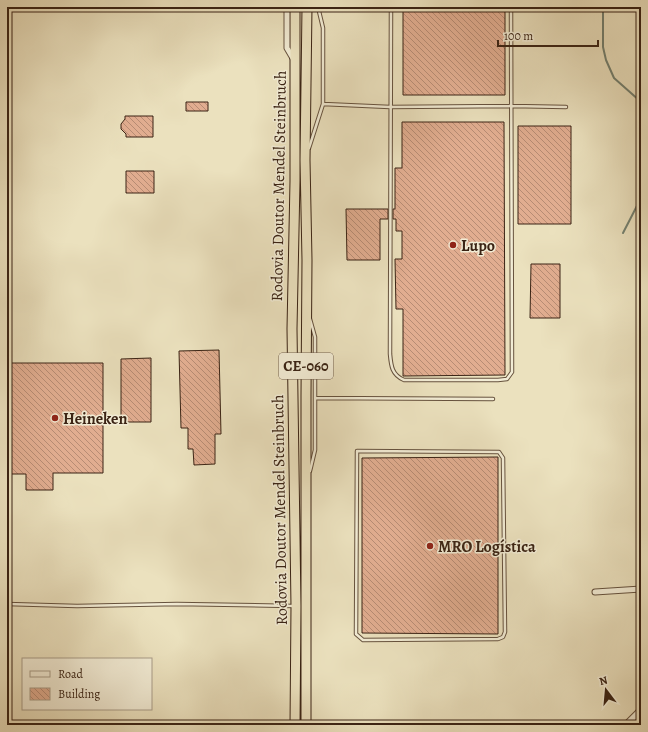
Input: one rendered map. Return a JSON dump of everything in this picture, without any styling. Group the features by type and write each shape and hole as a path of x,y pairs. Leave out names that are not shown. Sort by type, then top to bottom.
{"highway":[{"name":"Rodovia Doutor Mendel Steinbruch","path":"294,723 296,606 292,328 295,181 295,7"},
{"name":"Rodovia Doutor Mendel Steinbruch","path":"306,7 305,160 308,260 306,725"}],"street":[{"path":"287,7 287,48 290,56 295,62"},
{"path":"595,592 641,589"},
{"path":"626,725 641,710"}],"lane":[{"path":"305,160 323,104 324,40 318,7"},
{"path":"391,7 390,354 394,374 404,380 498,380 507,379 512,372 511,7"},
{"path":"323,104 390,107 566,107"},
{"path":"306,481 315,450 315,338 307,312"},
{"path":"315,398 493,399"},
{"path":"357,451 499,452 504,458 505,632 503,637 498,640 363,640 356,634 357,451"},
{"path":"7,604 77,606 177,604 296,606"}],"building":[{"path":"403,7 505,7 505,95 403,95"},
{"path":"186,102 208,102 208,111 186,111"},
{"path":"125,116 153,116 153,137 126,137 126,134 121,129 121,124 125,119"},
{"name":"Lupo","path":"402,122 504,122 505,375 403,376 403,309 396,309 395,259 402,259 402,231 396,231 396,219 393,219 393,209 395,209 395,168 402,168"},
{"name":"Lupo","path":"518,126 571,126 571,224 518,224"},
{"path":"126,171 154,171 154,193 126,193"},
{"path":"346,209 388,209 388,219 380,219 380,260 347,260"},
{"path":"531,264 560,264 560,318 530,318"},
{"path":"219,350 221,434 215,434 215,464 194,465 193,449 188,449 188,428 181,428 179,351"},
{"name":"Heineken","path":"151,358 151,422 121,422 121,359"},
{"name":"Heineken","path":"7,363 103,363 103,473 53,473 53,490 26,490 26,474 7,474"},
{"name":"MRO Logística","path":"498,457 498,634 362,633 362,458"}],"waterway":[{"path":"603,7 603,47 606,60 614,78 640,101 641,106"},
{"path":"623,233 641,198"}],"place":[{"name":"Lupo","path":"453,245"},
{"name":"Heineken","path":"55,418"},
{"name":"MRO Logística","path":"430,546"}]}
